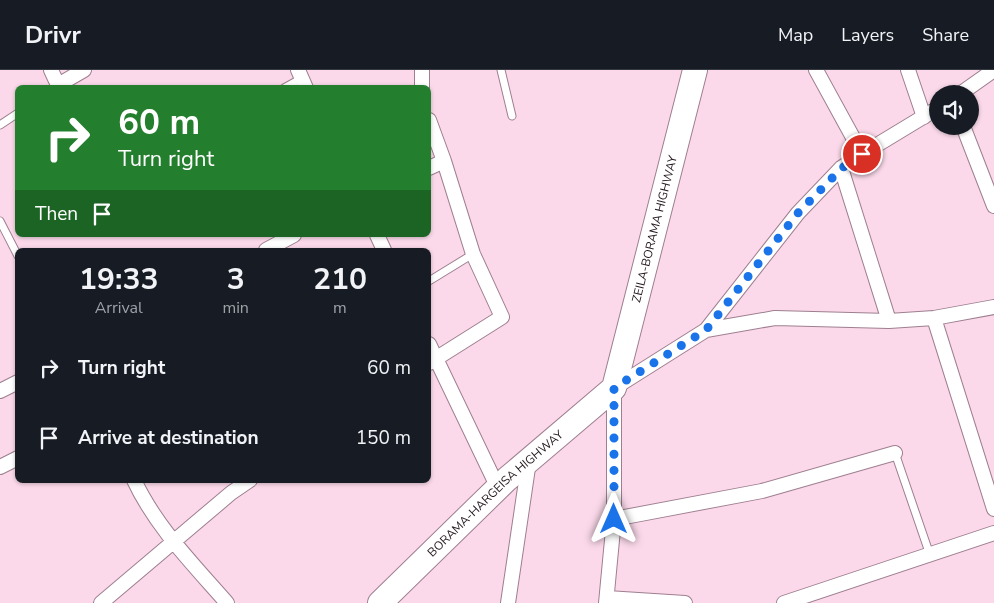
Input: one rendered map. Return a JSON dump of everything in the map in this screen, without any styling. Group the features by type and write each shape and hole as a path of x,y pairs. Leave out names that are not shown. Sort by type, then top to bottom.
{"highway":[{"name":"ZEILA-BORAMA HIGHWAY","path":"614,388 695,70"},
{"name":"BORAMA-HARGEISA HIGHWAY","path":"380,603 498,488 614,388"}],"street":[{"path":"51,70 57,85"},
{"path":"59,85 84,70"},
{"path":"422,70 422,85"},
{"path":"816,70 862,154"},
{"path":"908,70 924,117"},
{"path":"973,85 994,70"},
{"path":"685,603 607,600 614,519 614,388 706,330 798,213 842,168 929,114"},
{"path":"431,125 473,254 502,317 432,361 498,488"},
{"path":"966,135 994,206"},
{"path":"431,167 444,161"},
{"path":"842,168 889,321"},
{"path":"270,248 290,237"},
{"path":"706,330 776,318 889,321 934,318 994,307"},
{"path":"934,318 994,509"},
{"path":"0,391 15,384"},
{"path":"614,519 762,491 895,453"},
{"path":"0,466 15,459"},
{"path":"508,603 529,461"},
{"path":"135,483 143,499 173,541 227,603"},
{"path":"101,603 173,541 246,483"},
{"path":"784,603 994,534"}],"lane":[{"path":"502,70 512,116"},
{"path":"290,85 302,79"},
{"path":"0,125 15,115"},
{"path":"0,221 15,250"},
{"path":"431,279 473,254"},
{"path":"895,453 930,555"}],"route":[{"path":"614,519 614,388 706,330 798,213 842,168 862,154"}]}
